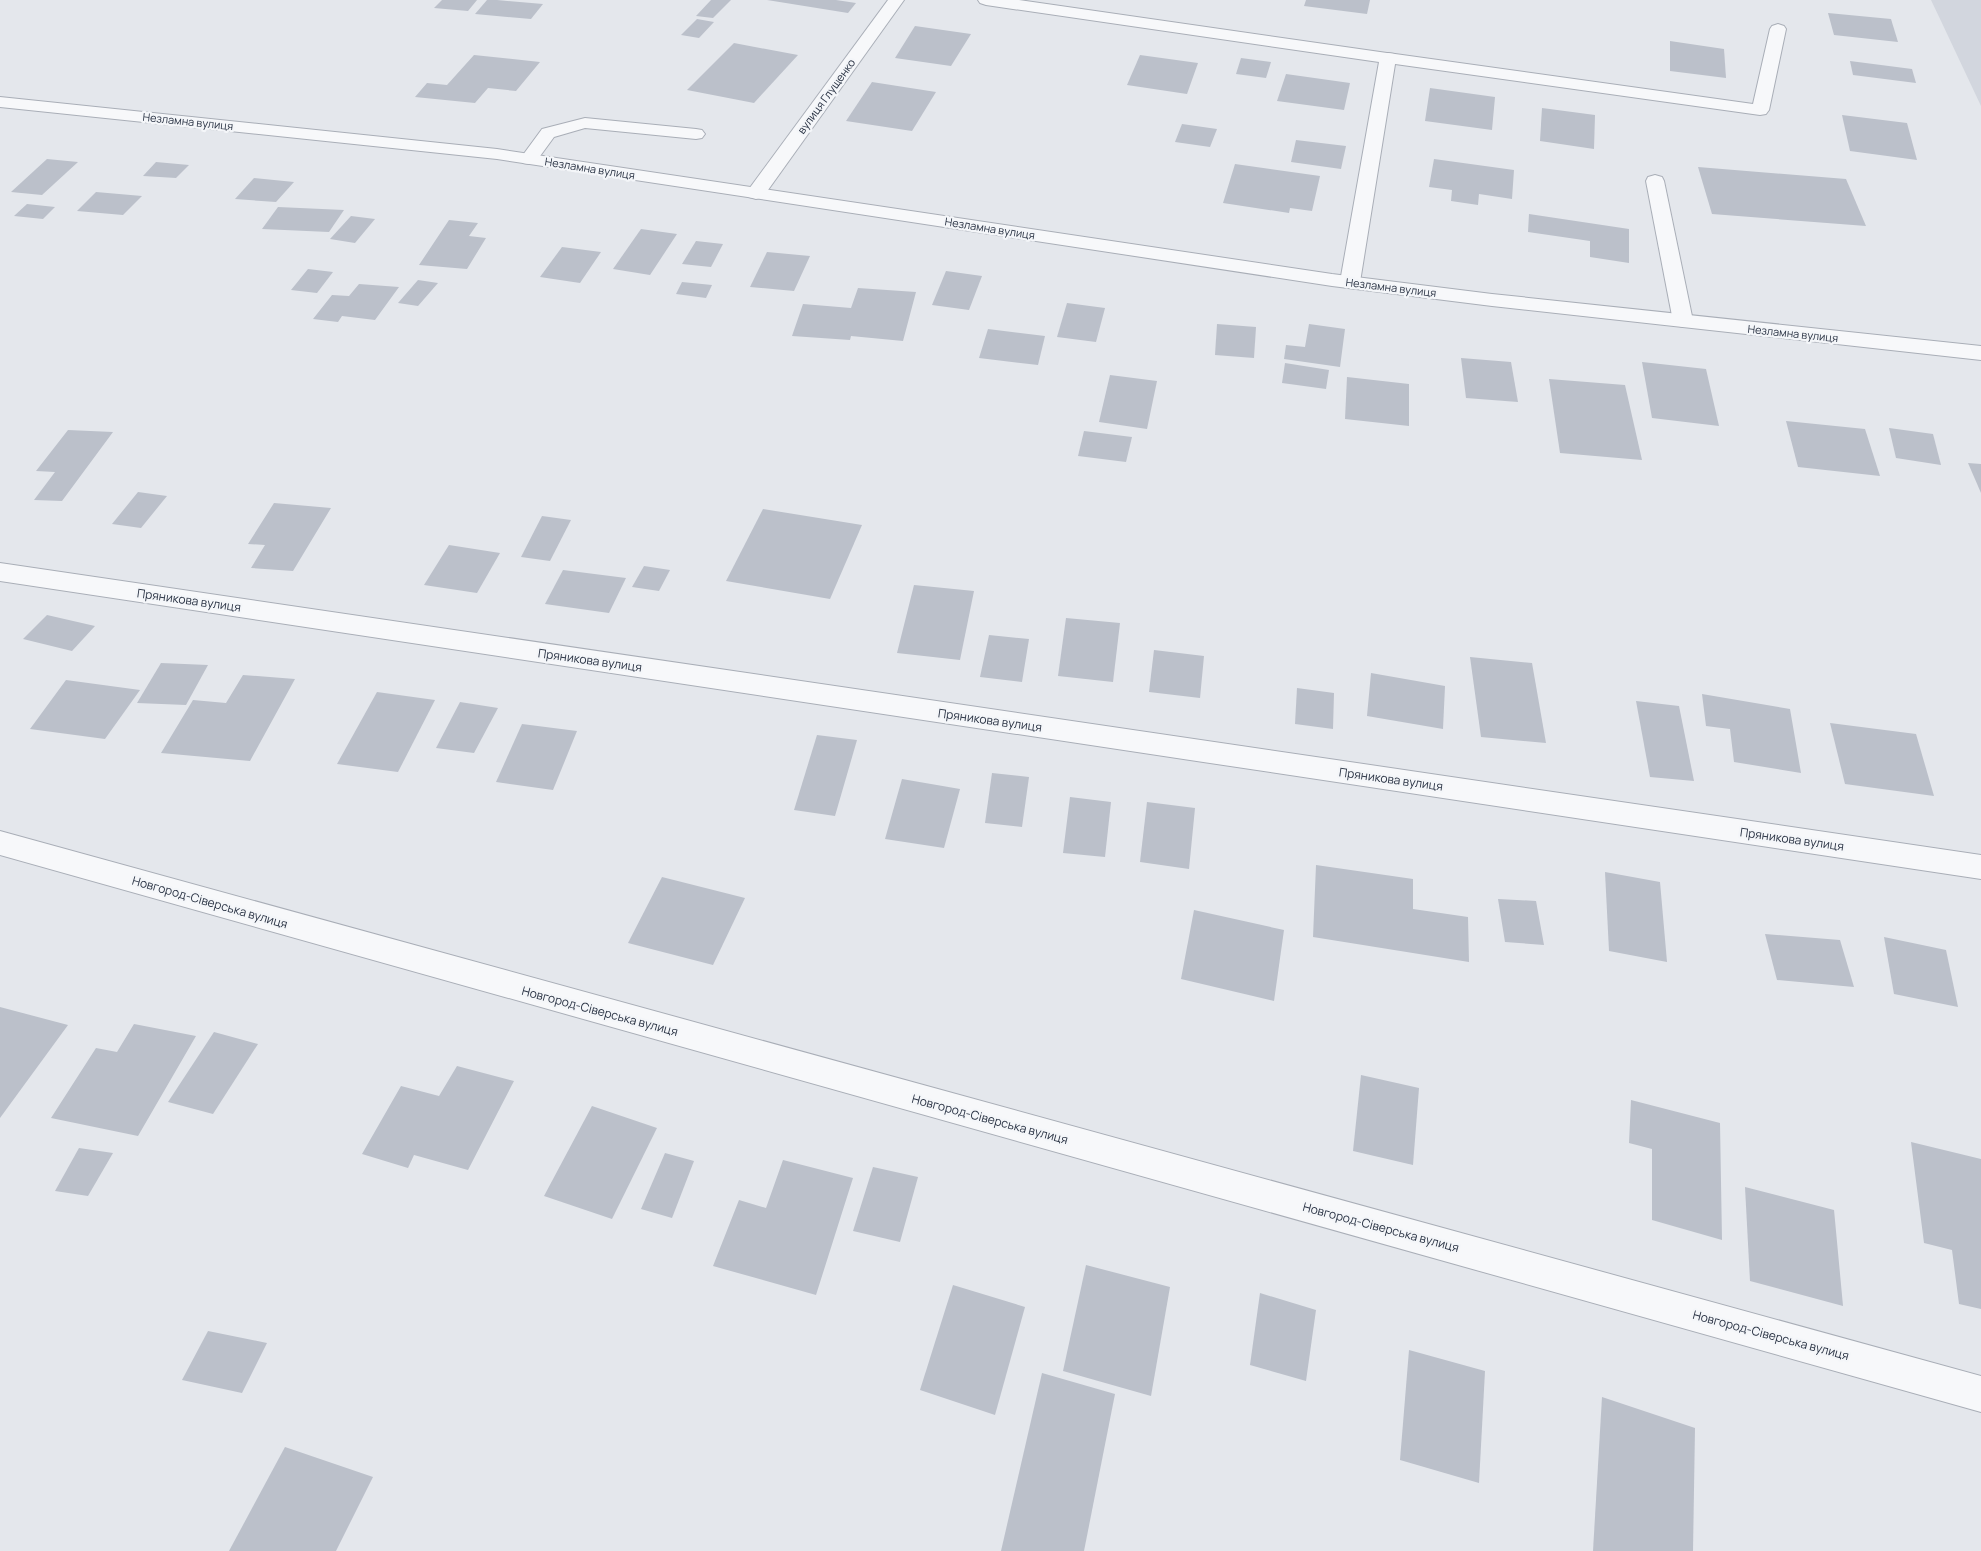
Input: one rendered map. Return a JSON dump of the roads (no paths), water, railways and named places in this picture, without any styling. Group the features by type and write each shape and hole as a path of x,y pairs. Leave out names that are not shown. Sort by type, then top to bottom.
{"street":[{"name":"вулиця Глущенко","path":"756,193 896,0"},
{"path":"986,0 1760,110 1778,29"},
{"path":"1350,282 1388,58"},
{"name":"Незламна вулиця","path":"0,102 529,158 1350,282 1492,300 1981,353"},
{"path":"529,158 548,133 585,123 696,134"},
{"path":"1655,181 1683,321"},
{"name":"Пряникова вулиця","path":"0,572 1981,867"},
{"name":"Новгород-Сіверська вулиця","path":"0,843 1981,1394"}]}
